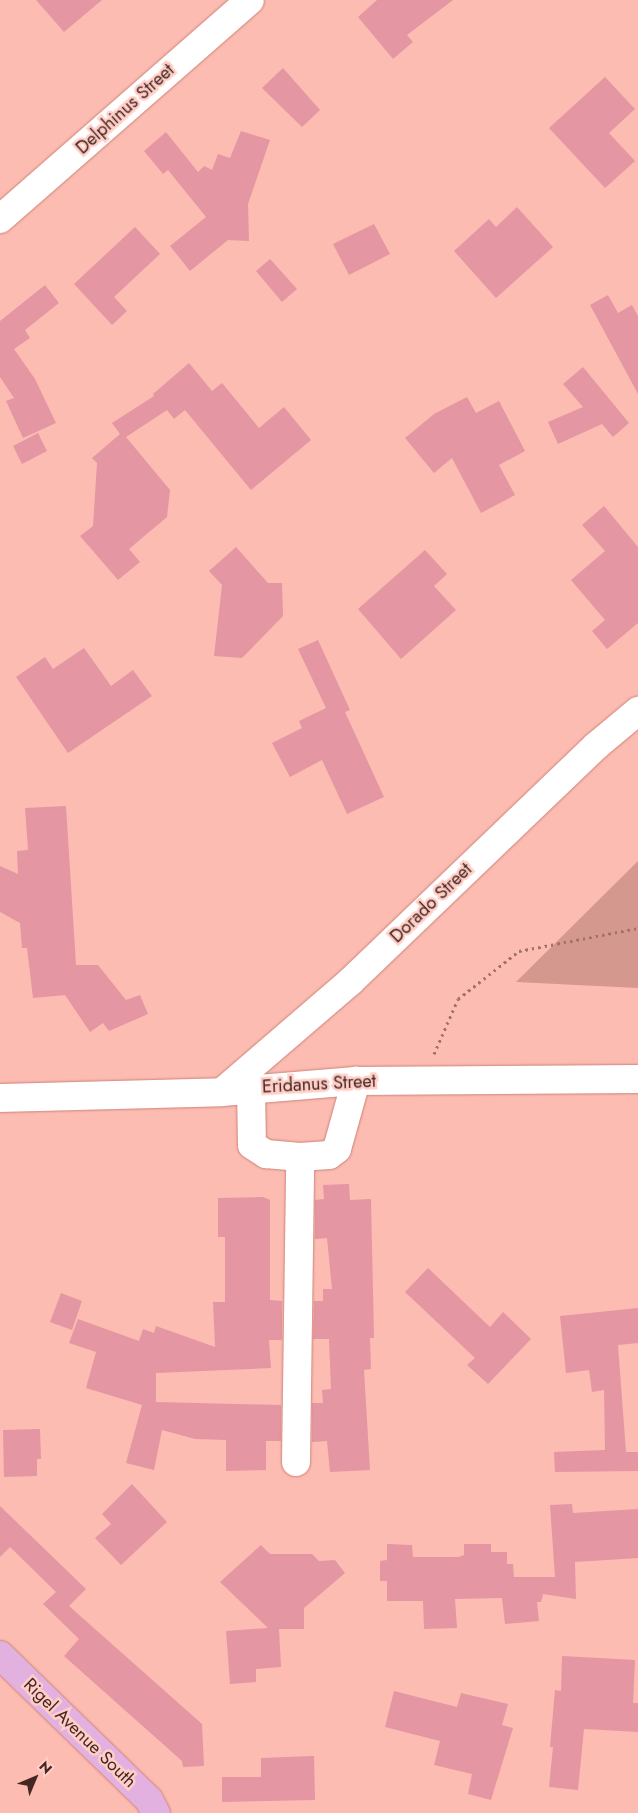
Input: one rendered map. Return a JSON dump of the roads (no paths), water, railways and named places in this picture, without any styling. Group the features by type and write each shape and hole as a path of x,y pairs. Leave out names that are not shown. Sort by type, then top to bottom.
{"main road":[{"name":"Rigel Avenue South","path":"0,1655 149,1800 156,1813"}],"street":[{"name":"Delphinus Street","path":"0,218 250,0"},
{"name":"Dorado Street","path":"222,1092 351,981 596,746 638,711"},
{"name":"Eridanus Street","path":"0,1098 222,1092 252,1088 356,1081 638,1079"},
{"path":"252,1088 252,1145 266,1154 300,1157 329,1155 337,1149 356,1081"},
{"path":"296,1462 300,1157"}]}
